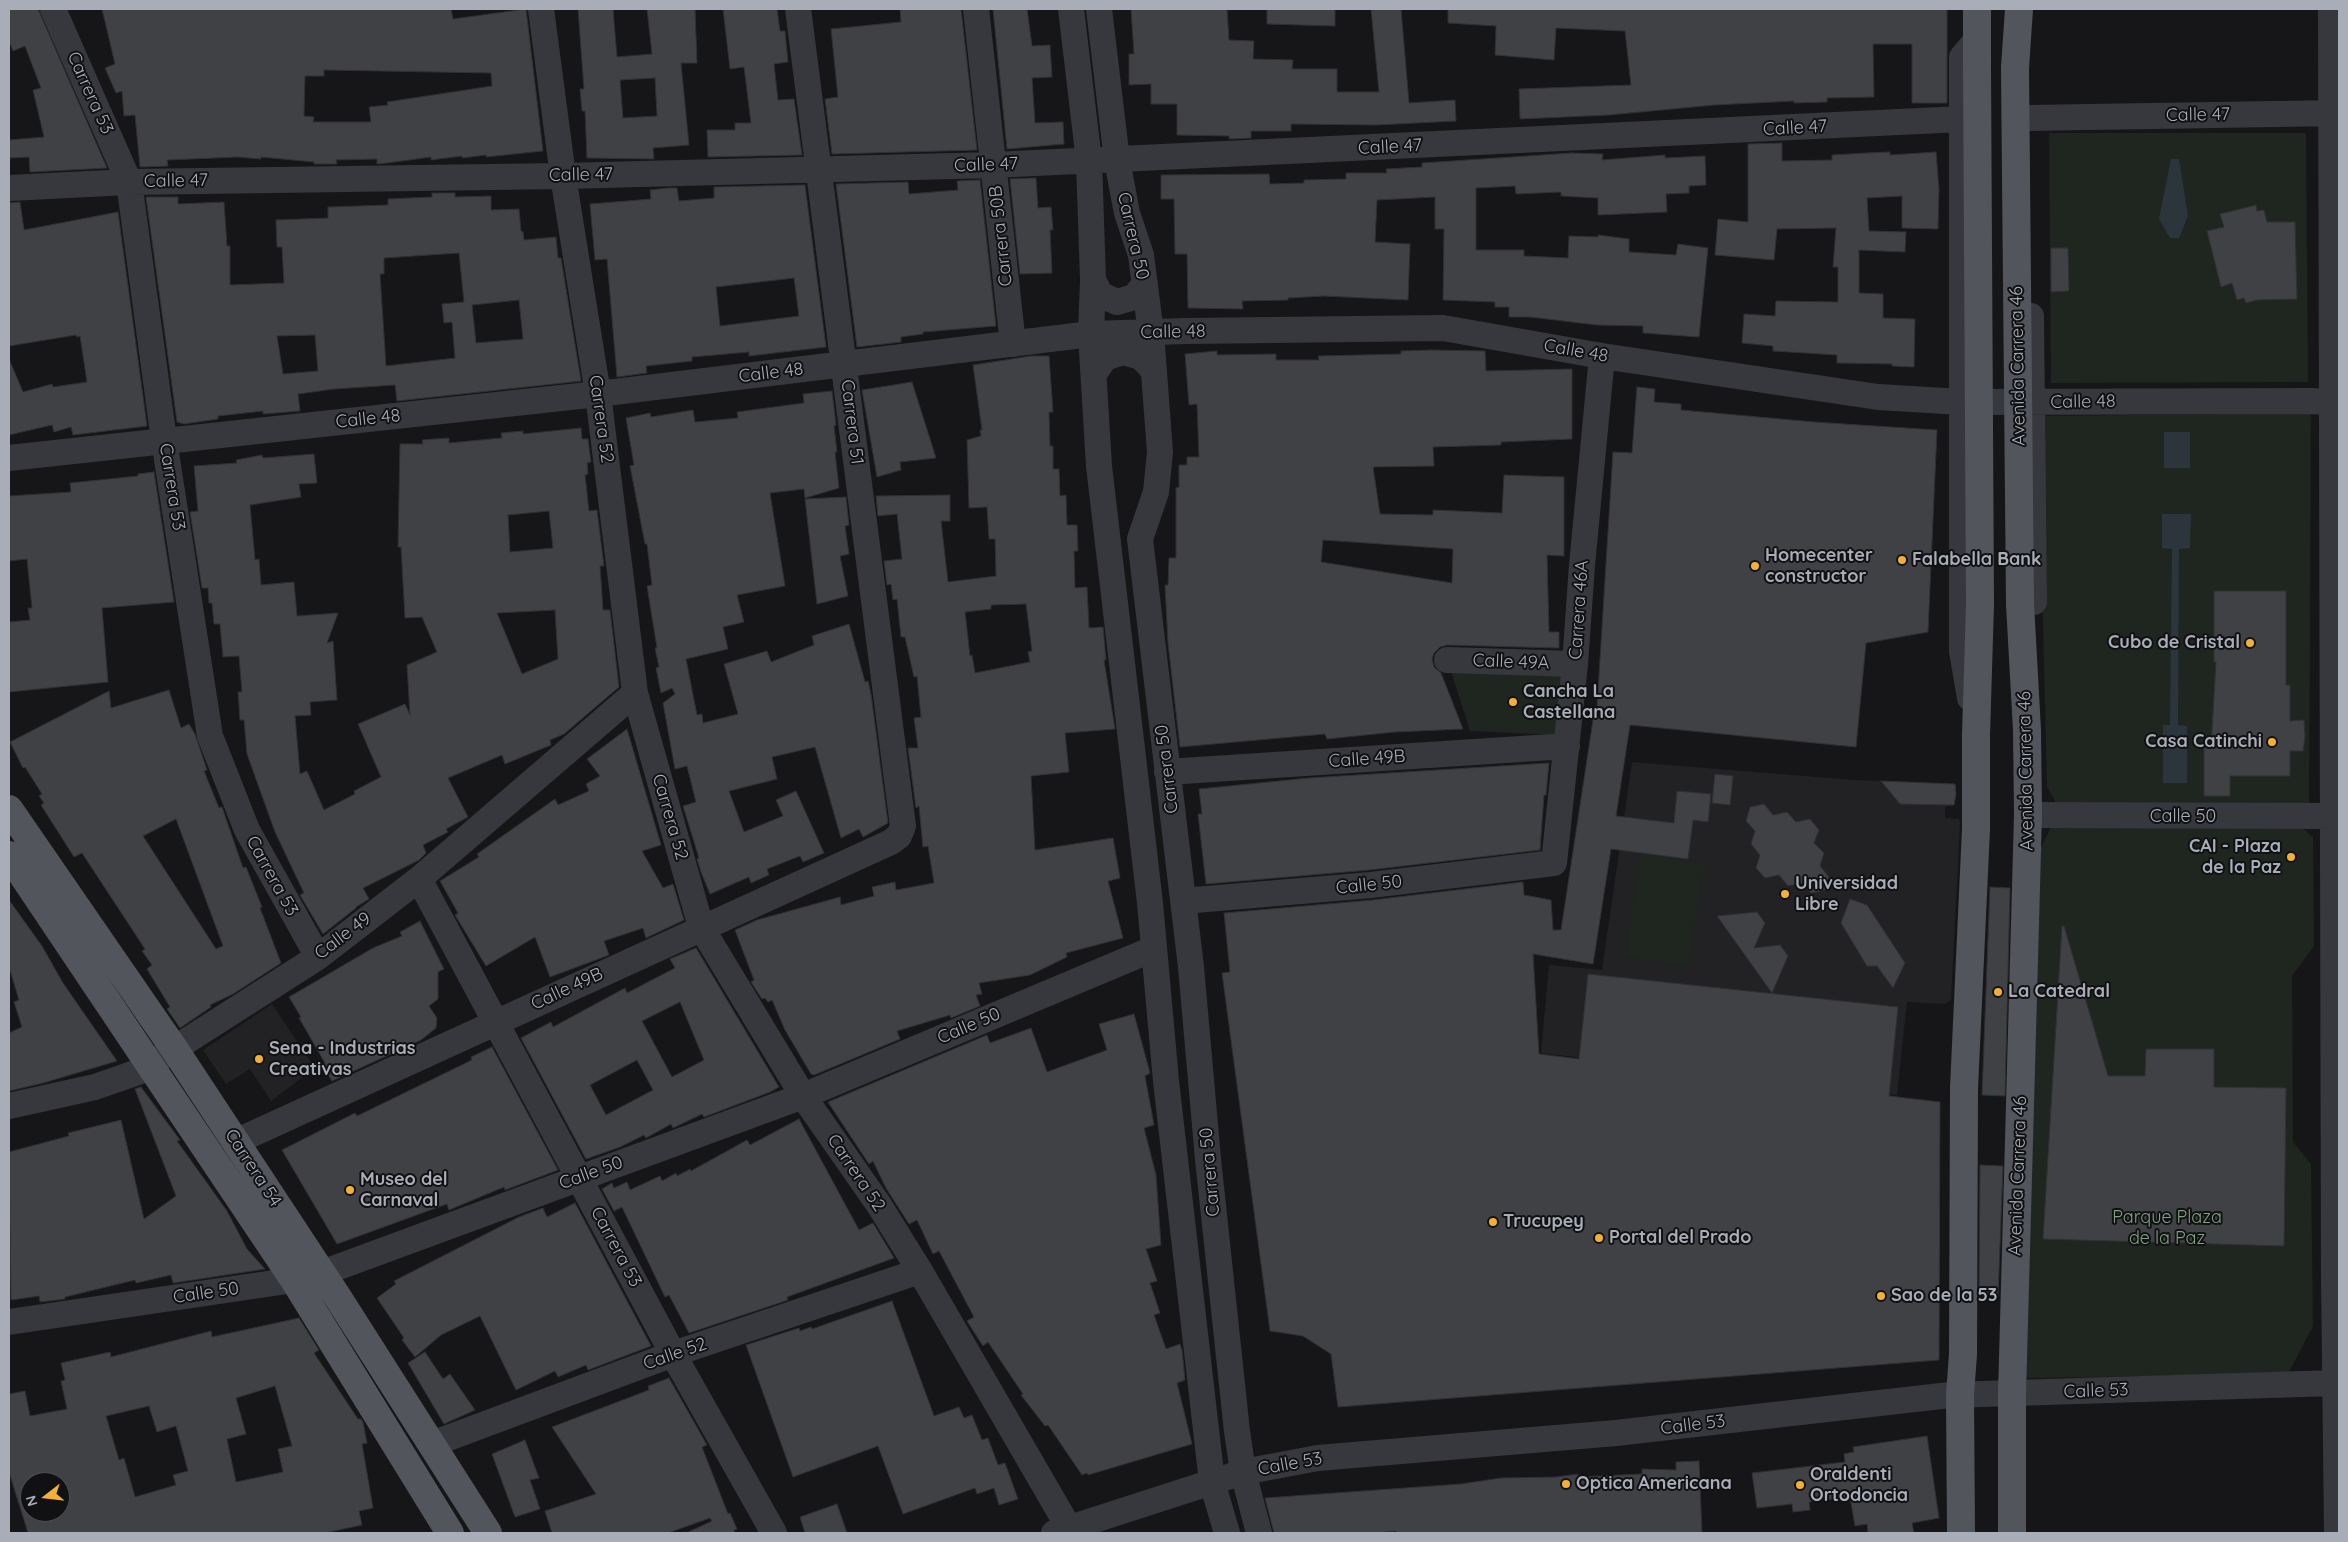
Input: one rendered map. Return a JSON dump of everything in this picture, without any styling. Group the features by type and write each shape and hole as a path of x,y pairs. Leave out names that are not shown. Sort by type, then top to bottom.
{"main road":[{"path":"1961,1533 1960,1395 1964,1088 1976,829 1976,735 1980,604 1977,9"},
{"name":"Avenida Carrera 46","path":"2012,1533 2012,1394 2028,815 2027,730 2020,604 2015,68 2019,9"},
{"name":"Carrera 54","path":"9,809 175,1050 322,1274 488,1533"},
{"name":"Carrera 54","path":"9,855 294,1280 450,1533"}],"street":[{"name":"Carrera 53","path":"53,9 129,182 164,440 210,736 247,830 318,956"},
{"name":"Carrera 52","path":"541,9 563,176 598,394 635,693 701,927 803,1096 879,1205 920,1271 1062,1531"},
{"name":"Carrera 51","path":"798,9 817,170 845,364 903,826 900,836"},
{"name":"Carrera 50B","path":"976,9 1013,344"},
{"name":"Carrera 50","path":"1071,9 1089,161 1093,280 1091,334 1099,466 1212,1482 1227,1533"},
{"name":"Carrera 50","path":"1099,9 1117,160 1127,213 1141,255 1151,333 1160,452 1156,492 1140,539 1183,901 1232,1382 1243,1472 1259,1533"},
{"path":"2330,9 2335,113 2337,1533"},
{"path":"1976,735 1962,651 1962,57 1978,38"},
{"path":"2018,40 2029,60 2027,118 2034,604 2027,730"},
{"name":"Calle 47","path":"2027,118 2335,113"},
{"name":"Calle 47","path":"9,188 129,182 563,176 993,165 1962,120"},
{"path":"1093,280 1101,295 1117,302 1134,298 1145,284"},
{"name":"Calle 48","path":"9,458 598,394 1091,334 1443,328 1602,356 1878,397 1962,402 2335,403"},
{"path":"1094,374 1105,358 1123,352 1141,357 1154,371"},
{"name":"Carrera 46A","path":"1554,863 1575,664 1582,565 1602,356"},
{"name":"Calle 49A","path":"1447,660 1575,664"},
{"name":"Calle 49","path":"9,1106 95,1086 152,1066 318,956 419,879 635,693"},
{"name":"Calle 49B","path":"1167,772 1567,746"},
{"name":"Calle 50","path":"2028,815 2336,816"},
{"name":"Calle 49B","path":"235,1142 701,927 891,842 900,836"},
{"name":"Calle 50","path":"1183,901 1371,885 1554,863"},
{"name":"Carrera 53","path":"419,879 673,1354 774,1533"},
{"name":"Calle 50","path":"9,1322 294,1280 322,1274 803,1096 1153,949"},
{"name":"Calle 52","path":"432,1444 673,1354 920,1271"},
{"name":"Calle 53","path":"1062,1531 1243,1472 1318,1458 1616,1434 1960,1395 2337,1381"}],"shaded area":[{"path":"2171,159 2179,159 2188,216 2179,238 2170,238 2159,219"},
{"path":"2164,432 2190,432 2190,468 2164,468"},
{"path":"2162,514 2191,514 2190,548 2179,549 2178,725 2187,726 2187,783 2163,783 2163,725 2170,725 2172,549 2162,548"},
{"name":"Universidad Libre","path":"1632,762 1853,780 1955,784 1954,805 1945,807 1945,818 1959,819 1960,823 1951,1000 1945,1004 1907,1002 1897,1095 1541,1053 1549,965 1602,970"},
{"name":"Sena - Industrias Creativas","path":"272,1004 315,1068 271,1101 250,1069 226,1084 203,1050"}],"green space":[{"path":"2049,133 2306,133 2308,382 2051,383"},
{"path":"2311,413 2309,805 2057,805 2047,786 2038,416"},
{"name":"Cancha La Castellana","path":"1450,668 1570,672 1561,735 1470,731"},
{"name":"Parque Plaza de la Paz","path":"2298,824 2313,837 2314,946 2292,976 2293,1142 2311,1164 2313,1326 2288,1374 2023,1378 2040,850 2051,827"},
{"path":"1641,854 1705,865 1688,967 1625,956"}],"building":[{"path":"9,9 38,9 107,168 30,172 29,157 9,158 9,140 44,137 33,90 41,88 25,46 13,51 9,41"},
{"path":"102,9 451,9 453,19 526,9 543,151 486,157 486,155 462,158 462,156 431,160 431,157 377,164 377,159 336,160 337,164 314,164 314,162 261,157 261,159 237,157 167,160 168,166 140,167 135,115 124,116 122,91 116,93 105,68 115,64","holes":["324,70 491,73 492,86 387,102 388,105 369,107 371,122 313,122 314,117 304,116 305,76 324,76"]},
{"path":"578,9 613,9 617,57 652,54 647,9 695,9 697,63 681,63 689,145 653,148 654,159 587,158 585,111 582,111 580,89 584,89","holes":["655,78 657,116 623,118 620,80"]},
{"path":"723,9 777,9 780,31 785,31 788,62 774,64 778,100 794,99 802,155 708,157 707,130 735,130 735,123 751,123 744,67 730,69"},
{"path":"900,9 961,9 977,150 832,154 825,99 838,97 831,29 901,22"},
{"path":"993,9 1027,9 1032,46 1050,45 1052,77 1032,78 1035,123 1063,122 1064,144 1007,149"},
{"path":"1131,9 1227,9 1229,40 1254,41 1253,59 1293,60 1292,69 1337,69 1337,92 1379,92 1371,9 1401,9 1409,103 1455,100 1456,121 1376,125 1291,124 1291,131 1251,131 1251,138 1229,139 1229,136 1177,135 1177,104 1151,104 1151,84 1129,85 1129,54 1134,54"},
{"path":"1267,9 1335,9 1335,26 1267,24"},
{"path":"1448,9 1947,9 1947,103 1912,103 1912,44 1873,44 1874,97 1827,98 1827,102 1794,103 1794,101 1714,105 1609,115 1520,119 1519,89 1631,85 1625,31 1556,28 1554,60 1495,55 1496,26 1448,23"},
{"path":"1782,143 1782,161 1832,160 1832,155 1890,152 1890,155 1936,152 1939,189 1938,229 1902,228 1902,196 1867,198 1869,231 1906,232 1905,252 1859,250 1859,293 1883,294 1883,318 1915,319 1914,367 1892,366 1892,364 1837,363 1837,355 1773,351 1773,346 1742,343 1744,314 1775,316 1776,301 1838,302 1838,267 1833,267 1836,228 1777,229 1774,260 1715,255 1718,219 1748,222 1748,144"},
{"path":"1572,153 1603,154 1602,160 1665,155 1665,158 1705,156 1706,185 1689,186 1689,193 1666,194 1667,212 1598,215 1598,198 1561,196 1561,192 1516,194 1515,186 1476,188 1476,250 1524,250 1524,256 1568,258 1569,236 1598,237 1598,235 1629,239 1629,252 1676,255 1678,244 1708,248 1699,337 1643,333 1643,326 1597,325 1530,317 1509,317 1509,307 1495,307 1495,302 1443,300 1444,229 1435,229 1435,197 1377,200 1375,242 1410,244 1408,300 1324,296 1288,298 1288,300 1242,301 1243,309 1188,308 1187,254 1175,254 1174,199 1161,199 1161,175 1269,174 1270,184 1304,183 1304,180 1346,179 1346,173 1387,173 1386,169 1422,167 1422,163"},
{"path":"1036,178 1038,208 1051,207 1053,230 1050,230 1052,273 1020,274 1010,179"},
{"path":"980,180 996,326 923,332 923,334 901,337 901,342 857,347 836,184 908,182 909,194 958,190 957,181"},
{"path":"805,185 826,347 749,356 749,352 692,357 692,361 646,366 647,373 617,377 607,259 595,260 590,204 651,199 650,190 668,188 677,188 679,201 714,198 714,187","holes":["794,278 799,316 720,326 716,287"]},
{"path":"432,193 455,193 455,197 491,196 491,210 519,209 521,231 523,232 524,240 556,237 558,258 561,258 581,381 397,401 395,385 334,389 298,394 300,411 263,414 263,411 218,416 218,419 184,424 177,422 146,197 178,197 178,204 224,202 227,246 230,246 230,285 284,283 282,247 277,247 276,220 328,218 328,207 388,205 388,199 432,197","holes":["459,253 464,302 442,304 444,323 452,322 455,358 386,366 380,274 384,274 384,258","519,300 523,339 476,343 472,305","315,335 318,371 283,374 277,336"]},
{"path":"20,202 24,230 118,212 147,426 73,435 71,427 54,432 52,425 9,435 9,359 23,392 52,384 53,387 87,382 80,336 77,337 76,335 9,346 9,203"},
{"path":"2256,205 2257,211 2264,210 2267,222 2295,222 2297,299 2257,300 2246,303 2244,298 2237,300 2232,283 2221,287 2207,231 2224,227 2220,214"},
{"path":"2051,248 2068,248 2069,291 2051,292"},
{"path":"1217,351 1217,355 1276,354 1276,360 1319,360 1318,356 1401,354 1401,351 1485,351 1486,371 1572,369 1572,439 1501,442 1501,445 1433,447 1434,466 1373,467 1380,514 1433,515 1433,510 1502,513 1504,475 1564,477 1564,556 1547,555 1549,632 1559,632 1559,648 1447,645 1440,647 1434,653 1432,659 1434,667 1441,673 1463,729 1395,732 1327,739 1325,734 1180,747 1168,643 1165,585 1168,585 1169,558 1176,558 1176,488 1179,487 1179,465 1187,465 1187,457 1199,457 1197,404 1189,405 1185,354","holes":["1323,540 1453,549 1452,583 1321,562"]},
{"path":"1031,356 1049,356 1053,412 1049,412 1050,446 1053,446 1053,469 1059,469 1060,496 1066,495 1067,525 1077,525 1078,551 1074,551 1075,588 1087,587 1089,628 1103,627 1106,660 1104,660 1115,729 1065,733 1069,772 1031,776 1035,850 1113,838 1120,878 1108,881 1123,938 1066,953 1067,957 1030,975 979,983 982,994 976,995 980,1006 951,1018 950,1015 897,1031 900,1039 814,1075 811,1074 785,1030 772,1000 768,1002 765,998 762,999 751,982 754,980 735,930 757,920 840,897 841,905 874,896 872,887 895,882 896,890 934,883 928,846 923,847 919,806 916,808 908,748 918,748 914,718 921,717 917,676 914,677 905,637 901,637 897,599 893,600 891,584 887,585 884,561 902,559 897,514 878,516 876,496 950,495 950,521 941,521 948,582 996,576 995,539 989,539 987,507 969,508 967,440 981,436 980,430 982,430 973,365","holes":["1026,604 1032,651 1028,652 1030,662 975,673 972,655 970,656 965,612 991,609 991,605"]},
{"path":"912,382 936,458 900,462 901,470 877,477 862,390"},
{"name":"Portal del Prado","path":"1637,387 1655,389 1654,402 1681,404 1681,410 1814,422 1937,430 1928,632 1866,643 1856,747 1630,725 1616,816 1674,823 1677,791 1711,794 1708,822 1693,820 1688,859 1611,849 1593,964 1533,954 1539,1054 1579,1059 1588,974 1898,1007 1889,1096 1940,1102 1939,1360 1338,1407 1331,1354 1303,1336 1270,1331 1222,973 1230,972 1224,913 1373,900 1523,882 1524,895 1551,900 1553,930 1561,930 1595,707 1597,707 1613,452 1632,453"},
{"path":"832,391 836,425 834,426 837,452 835,452 839,488 805,498 804,489 770,493 785,586 737,595 744,622 723,627 728,649 686,659 697,715 702,714 703,723 738,714 724,664 767,651 771,662 814,645 812,636 849,624 865,682 868,681 871,694 888,823 863,837 859,829 841,838 815,747 772,757 777,779 729,791 744,832 783,816 776,800 796,791 824,853 803,862 800,856 767,869 769,875 751,883 749,877 710,894 697,859 699,858 683,806 696,802 687,766 675,769 663,703 675,694 672,688 661,693 656,668 659,667 655,648 657,648 647,586 652,585 647,544 645,544 630,466 634,465 626,418 650,413 651,417 693,410 695,422 738,418 737,412 804,403 803,394"},
{"path":"581,428 582,439 588,439 591,462 587,463 588,474 585,475 589,511 597,510 604,566 600,566 603,610 610,610 619,687 564,734 550,740 551,745 505,764 502,755 448,778 468,817 446,829 448,832 423,845 426,853 419,860 363,888 369,899 356,907 323,934 300,895 304,893 275,832 247,754 244,720 240,720 238,692 242,692 239,656 223,657 220,624 214,624 208,588 202,588 190,512 198,511 194,466 237,463 236,460 262,455 263,458 314,454 317,483 299,484 301,497 250,505 255,560 259,559 261,585 294,582 297,616 338,613 327,643 333,641 337,700 310,702 311,715 295,716 300,774 307,771 324,810 355,794 354,791 381,777 358,724 405,704 410,715 407,665 437,652 422,617 405,618 401,547 398,547 400,444 423,444 422,440 449,438 449,443 502,438 501,433 523,431 523,434","holes":["549,511 553,548 510,552 508,515","555,610 558,659 522,674 497,613"]},
{"path":"154,472 174,602 102,608 108,682 9,692 9,622 30,620 28,608 32,608 27,559 9,561 9,496 71,492 70,483 138,476 138,474"},
{"path":"846,497 849,525 845,526 849,554 840,556 848,596 817,604 805,499"},
{"path":"2214,591 2286,591 2286,685 2290,685 2290,721 2304,720 2305,737 2303,751 2290,751 2290,776 2230,776 2230,796 2204,796 2204,747 2211,747 2216,662 2214,662"},
{"path":"169,690 181,728 189,724 195,734 207,770 204,771 219,808 222,807 243,868 246,867 262,907 260,908 281,963 233,994 210,1005 211,1007 180,1028 167,1009 170,1007 147,969 152,965 142,951 145,949 82,853 74,857 41,805 44,803 39,796 42,794 25,767 23,768 10,742 109,691 111,708","holes":["176,819 223,946 216,949 143,836"]},
{"path":"627,729 661,845 642,851 663,888 673,884 684,920 646,938 643,928 604,941 609,955 550,977 535,937 486,966 455,915 458,913 440,881 479,857 477,854 555,799 558,805 589,791 586,784 600,776 587,759"},
{"path":"1549,763 1546,795 1544,795 1540,850 1369,870 1206,884 1198,814 1202,814 1199,789 1309,778"},
{"path":"1715,774 1733,776 1730,805 1712,803"},
{"path":"1881,781 1955,784 1954,805 1900,804"},
{"path":"1764,804 1773,815 1787,812 1796,822 1810,819 1819,830 1814,843 1824,853 1820,866 1829,877 1825,890 1811,893 1802,883 1788,886 1779,875 1765,878 1756,868 1760,855 1751,844 1755,831 1746,821 1750,807"},
{"path":"1990,887 2010,888 2005,1096 1982,1095"},
{"path":"1850,899 1867,905 1905,963 1893,988 1877,966 1867,966 1841,923"},
{"path":"9,900 42,946 63,983 117,1061 9,1091 9,1033 22,1027 14,1002 19,1000 9,967"},
{"path":"1757,912 1765,923 1754,948 1780,945 1788,956 1772,993 1717,916"},
{"path":"420,921 444,969 438,972 438,999 429,1006 437,1018 436,1028 421,1040 332,1081 322,1065 325,1063 289,997 373,948 402,936 400,932"},
{"path":"2062,926 2064,926 2108,1076 2145,1076 2146,1049 2214,1049 2214,1087 2286,1088 2284,1246 2043,1239"},
{"path":"696,948 779,1087 704,1117 702,1114 673,1128 671,1124 646,1138 644,1135 620,1147 586,1159 521,1038 551,1022 553,1027 625,988 627,993 675,968 670,959","holes":["680,1002 704,1060 672,1077 642,1021","637,1060 653,1090 606,1115 590,1085"]},
{"path":"1134,1014 1150,1073 1145,1076 1154,1125 1144,1128 1156,1175 1161,1245 1146,1249 1157,1281 1150,1283 1160,1313 1154,1315 1166,1349 1180,1344 1182,1350 1185,1380 1177,1383 1192,1444 1088,1475 1087,1473 1082,1475 1048,1425 1045,1426 1021,1395 1023,1394 988,1342 983,1346 967,1321 974,1317 939,1251 933,1254 917,1220 909,1224 886,1188 873,1161 869,1164 828,1102 987,1035 990,1043 1031,1028 1047,1072 1107,1050 1099,1024"},
{"path":"492,1047 558,1170 505,1190 504,1187 449,1210 447,1204 337,1244 282,1150 355,1113 357,1116 472,1060 471,1057"},
{"path":"141,1087 180,1140 177,1141 227,1211 247,1249 265,1269 173,1283 171,1275 136,1283 135,1280 65,1297 65,1299 40,1302 39,1296 11,1300 9,1152 69,1136 68,1133 121,1120 144,1219 176,1196 135,1089"},
{"path":"799,1119 859,1230 873,1223 894,1258 787,1297 788,1300 689,1333 669,1295 665,1297 622,1207 614,1211 602,1189 612,1183 614,1188 627,1182 630,1190 660,1176 662,1181 676,1173 677,1176 690,1169 691,1171 747,1140 750,1145"},
{"path":"1980,1165 2003,1166 1998,1296 1979,1294"},
{"path":"575,1203 651,1346 588,1370 586,1365 558,1377 555,1371 516,1390 480,1316 441,1335 415,1357 402,1340 404,1338 377,1298 396,1284 394,1281 519,1217 543,1208 547,1217"},
{"path":"892,1301 934,1416 959,1407 964,1418 972,1415 982,1440 988,1438 998,1465 1005,1463 1018,1499 999,1505 994,1488 977,1494 975,1488 903,1514 878,1446 793,1477 746,1345 799,1328 800,1331 811,1327 812,1329"},
{"path":"299,1318 319,1350 314,1353 358,1419 361,1419 363,1422 367,1443 362,1444 373,1508 359,1511 362,1525 325,1533 28,1533 25,1522 70,1522 70,1472 20,1472 20,1507 9,1472 9,1394 25,1391 30,1416 67,1409 61,1381 65,1380 61,1363 110,1352 111,1357 211,1331 212,1337","holes":["275,1386 292,1446 278,1449 283,1472 236,1482 227,1439 246,1434 236,1398","149,1406 157,1432 176,1426 188,1471 173,1475 176,1485 135,1497 124,1458 119,1460 106,1416"]},
{"path":"425,1352 443,1379 450,1374 475,1410 444,1424 408,1363"},
{"path":"669,1378 707,1445 702,1447 728,1514 730,1513 737,1529 734,1530 735,1533 686,1533 712,1521 710,1518 668,1533 552,1533 545,1511 596,1494 552,1427 649,1390 648,1386"},
{"path":"1927,1436 1939,1518 1912,1523 1914,1533 1868,1533 1867,1524 1855,1526 1850,1497 1809,1502 1810,1510 1793,1512 1792,1504 1757,1508 1752,1473 1845,1462 1844,1454 1854,1452 1853,1447"},
{"path":"525,1440 539,1478 530,1480 540,1509 515,1517 492,1454"},
{"path":"1699,1461 1702,1533 1396,1533 1396,1531 1376,1533 1274,1533 1265,1498 1461,1484 1501,1478 1556,1477 1578,1474 1578,1477 1642,1474 1642,1469 1676,1470 1676,1462"},
{"path":"837,1504 847,1533 805,1533 800,1517"}],"place":[{"name":"Falabella Bank","path":"1902,560"},
{"name":"Homecenter constructor","path":"1755,566"},
{"name":"Cubo de Cristal","path":"2250,643"},
{"name":"Cancha La Castellana","path":"1513,702"},
{"name":"Casa Catinchi","path":"2272,742"},
{"name":"CAI - Plaza de la Paz","path":"2291,857"},
{"name":"Universidad Libre","path":"1785,894"},
{"name":"La Catedral","path":"1998,992"},
{"name":"Sena - Industrias Creativas","path":"259,1059"},
{"name":"Museo del Carnaval","path":"350,1190"},
{"name":"Trucupey","path":"1493,1222"},
{"name":"Portal del Prado","path":"1599,1238"},
{"name":"Sao de la 53","path":"1881,1296"},
{"name":"Optica Americana","path":"1566,1484"},
{"name":"Oraldenti Ortodoncia","path":"1800,1485"}]}
